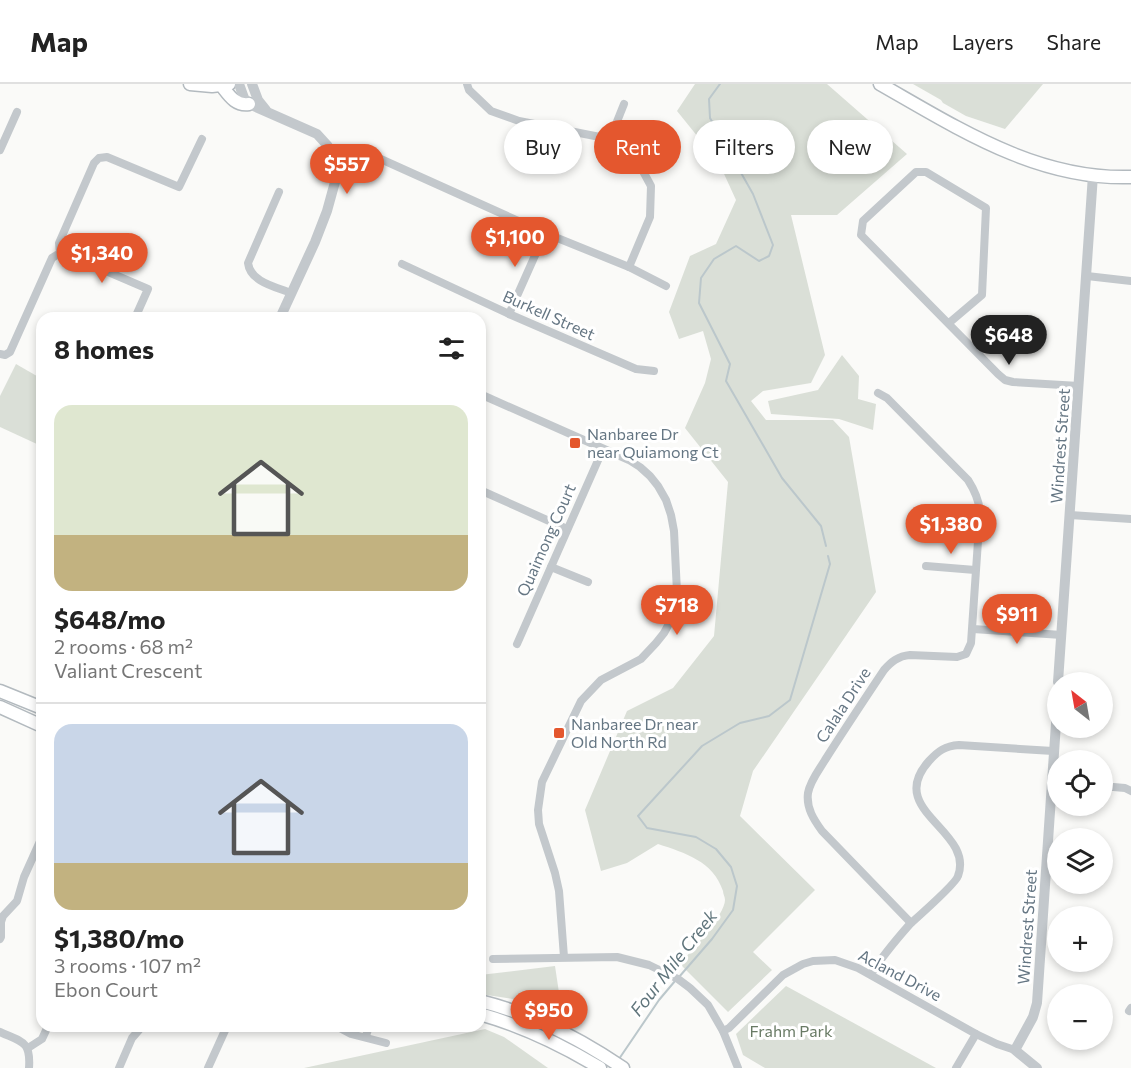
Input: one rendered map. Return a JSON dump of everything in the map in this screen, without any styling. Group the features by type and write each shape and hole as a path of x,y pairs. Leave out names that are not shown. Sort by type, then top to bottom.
{"main road":[{"path":"190,84 225,85 233,100 242,105 249,104"},
{"path":"880,84 1006,152 1043,165 1093,175 1131,177"},
{"path":"0,691 36,706"},
{"path":"0,707 36,723"},
{"path":"486,1003 561,1030 623,1068"},
{"path":"486,1016 542,1037 578,1054 600,1068"}],"street":[{"path":"239,84 249,104 316,134 327,145 333,158 335,183 332,197 315,242 283,312"},
{"path":"252,84 258,100 266,111"},
{"path":"467,84 469,90 491,111 519,121 594,136"},
{"path":"618,120 624,104"},
{"path":"0,150 17,112"},
{"path":"60,253 59,243 94,162 99,158 107,157 179,187 202,139"},
{"path":"333,158 360,153 374,156 545,233 629,267 666,286"},
{"path":"949,323 982,294 986,208 926,172 916,172 863,221 861,235 1005,380 1079,386"},
{"path":"629,267 650,217 651,186 644,174"},
{"name":"Windrest Street","path":"1059,672 1093,175"},
{"path":"279,192 248,263 249,269 256,278 291,293"},
{"path":"509,314 545,233"},
{"path":"0,354 5,355 10,352 52,258 60,253 148,289 138,312"},
{"name":"Burkell Street","path":"402,264 509,314 636,369 654,371"},
{"path":"1087,276 1131,281"},
{"name":"Calala Drive","path":"878,393 887,398 968,480 975,491 980,512 971,643 966,654 957,657 903,656 890,664 810,785 808,795 809,807 814,820 822,831 911,923"},
{"path":"486,397 640,467 658,486 666,500 674,531 677,592 671,620 664,633 641,659 601,680 581,701 542,782 538,803 539,824 557,882 564,957"},
{"name":"Quaimong Court","path":"517,644 603,449"},
{"path":"486,493 567,529"},
{"path":"1070,515 1131,519"},
{"path":"551,567 588,582"},
{"path":"926,567 975,570"},
{"path":"973,629 1062,635"},
{"path":"871,974 888,949 911,923 958,877 960,860 956,846 921,807 916,793 917,782 926,765 939,751 949,746 1047,751"},
{"path":"1113,787 1131,791"},
{"name":"Windrest Street","path":"1015,1050 1033,1017 1036,1004 1052,816"},
{"path":"0,939 3,916 17,901 24,877 36,850"},
{"path":"493,959 617,957 639,961 664,971 690,988 708,1005 723,1031 738,1068"},
{"name":"Acland Drive","path":"723,1031 729,1028 783,975 803,964 835,960 846,962 871,974 976,1034 1015,1050 1037,1068"},
{"path":"0,1032 24,1043 28,1048 29,1068"},
{"path":"28,1048 42,1039 45,1032"},
{"path":"119,1068 132,1038 137,1032"},
{"path":"208,1068 224,1032"},
{"path":"347,1032 386,1043"},
{"path":"366,1036 367,1032"},
{"path":"956,1068 976,1034"}],"green space":[{"path":"695,84 827,84 868,120 807,120 807,174 884,174 837,215 791,215 825,355 811,383 763,391 751,401 766,420 833,420 849,437 876,592 753,771 740,816 815,890 753,952 772,970 728,1012 680,964 706,933 723,907 725,899 723,891 712,872 697,860 658,844 627,863 601,871 585,810 627,711 673,688 714,636 728,482 685,428 705,383 711,359 703,331 679,339 669,312 690,256 716,244 736,200 724,174 795,174 795,120 693,120 693,131 677,111"},
{"path":"913,84 1043,84 1005,129 966,116"},
{"path":"893,142 907,154 893,166"},
{"path":"842,355 859,376 858,399 876,404 873,430 839,419 771,414 768,401 818,390"},
{"path":"16,364 36,376 36,444 0,427 0,396"},
{"path":"555,966 561,1006 486,995 486,974"},
{"name":"Frahm Park","path":"786,986 936,1068 765,1068 743,1055 736,1034"},
{"path":"486,1029 504,1037 548,1068 304,1068 471,1032 486,1032"}],"waterway":[{"name":"Four Mile Creek","path":"720,84 709,99 710,118 753,194 773,245 769,256 759,261 736,246 714,259 701,278 699,303 730,364 726,381 782,478 821,526 826,546"},
{"name":"Four Mile Creek","path":"679,977 712,939 733,910 737,886 731,867 716,849 696,837 647,828 638,816 702,746 740,723 769,716 790,700 830,564 828,556"},
{"name":"Four Mile Creek","path":"619,1059 659,1000 675,981"}],"place":[{"name":"Nanbaree Dr near Quiamong Ct","path":"575,443"},
{"name":"Nanbaree Dr near Old North Rd","path":"559,733"}]}
